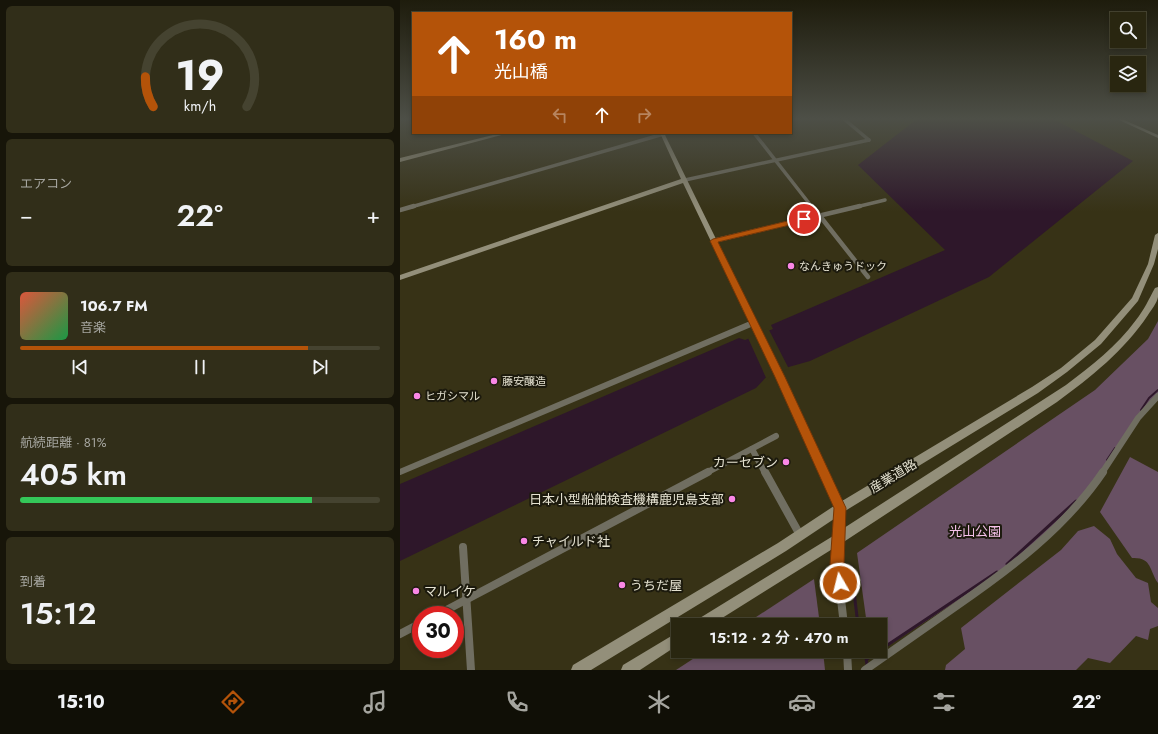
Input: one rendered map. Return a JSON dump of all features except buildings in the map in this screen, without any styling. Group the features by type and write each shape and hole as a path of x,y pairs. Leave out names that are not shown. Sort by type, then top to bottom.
{"main road":[{"path":"400,160 439,150"},
{"path":"672,150 713,241 780,377 840,508 838,539"},
{"path":"400,278 685,180"},
{"name":"産業道路","path":"578,670 800,535 840,508 1035,390 1064,370 1098,342 1135,299 1151,264 1158,235"},
{"name":"産業道路","path":"710,618 838,539 1054,399 1087,375 1129,335 1150,305 1158,290"},
{"path":"628,670 671,642"}],"street":[{"path":"400,210 605,150"},
{"path":"768,150 868,277"},
{"path":"685,180 821,150"},
{"path":"713,241 885,200"},
{"path":"400,472 755,326"},
{"path":"867,668 1004,573 1034,549 1090,491 1138,418 1158,396"},
{"path":"455,606 776,436"},
{"path":"752,449 800,535"},
{"path":"838,539 837,565 843,618"},
{"path":"463,547 471,670"},
{"path":"400,634 412,628"},
{"path":"847,658 848,670"}],"green space":[{"name":"光山公園","path":"1158,321 1158,398 1136,420 1092,491 1006,569 887,646 887,618 866,618 857,553 1095,390 1148,339"},
{"path":"1130,457 1158,472 1158,583 1147,562 1138,558 1132,558 1100,512"},
{"path":"1094,526 1110,539 1117,554 1136,578 1148,583 1151,602 1158,608 1158,626 1150,629 1148,640 1136,636 1110,663 1088,658 1076,670 945,670 946,665 965,649 961,628 1061,550 1078,531"},
{"path":"814,579 819,618 755,618"},
{"path":"694,658 824,658 825,670 676,670"}],"shaded area":[{"path":"877,150 1113,150 1133,161 989,277 810,361 771,372 756,388 400,561 400,484 739,338 745,340 773,329 771,325 945,250 858,165"}],"pier":[{"path":"768,328 789,369 772,374 767,380 748,338"}],"waterway":[{"path":"1141,410 1149,398 1158,390"},
{"path":"1107,460 1115,448"},
{"path":"1007,564 1076,501"},
{"path":"851,567 857,618"},
{"path":"887,645 997,572"},
{"path":"866,658 867,665"}],"place":[{"name":"なんきゅうドック","path":"791,266"},
{"name":"藤安醸造","path":"494,381"},
{"name":"ヒガシマル","path":"417,396"},
{"name":"カーセブン","path":"786,462"},
{"name":"日本小型船舶検査機構鹿児島支部","path":"732,499"},
{"name":"チャイルド社","path":"524,541"},
{"name":"うちだ屋","path":"622,585"},
{"name":"マルイケ","path":"416,591"}],"route":[{"path":"804,219 713,241 780,377 840,508 837,565 840,583"}]}
